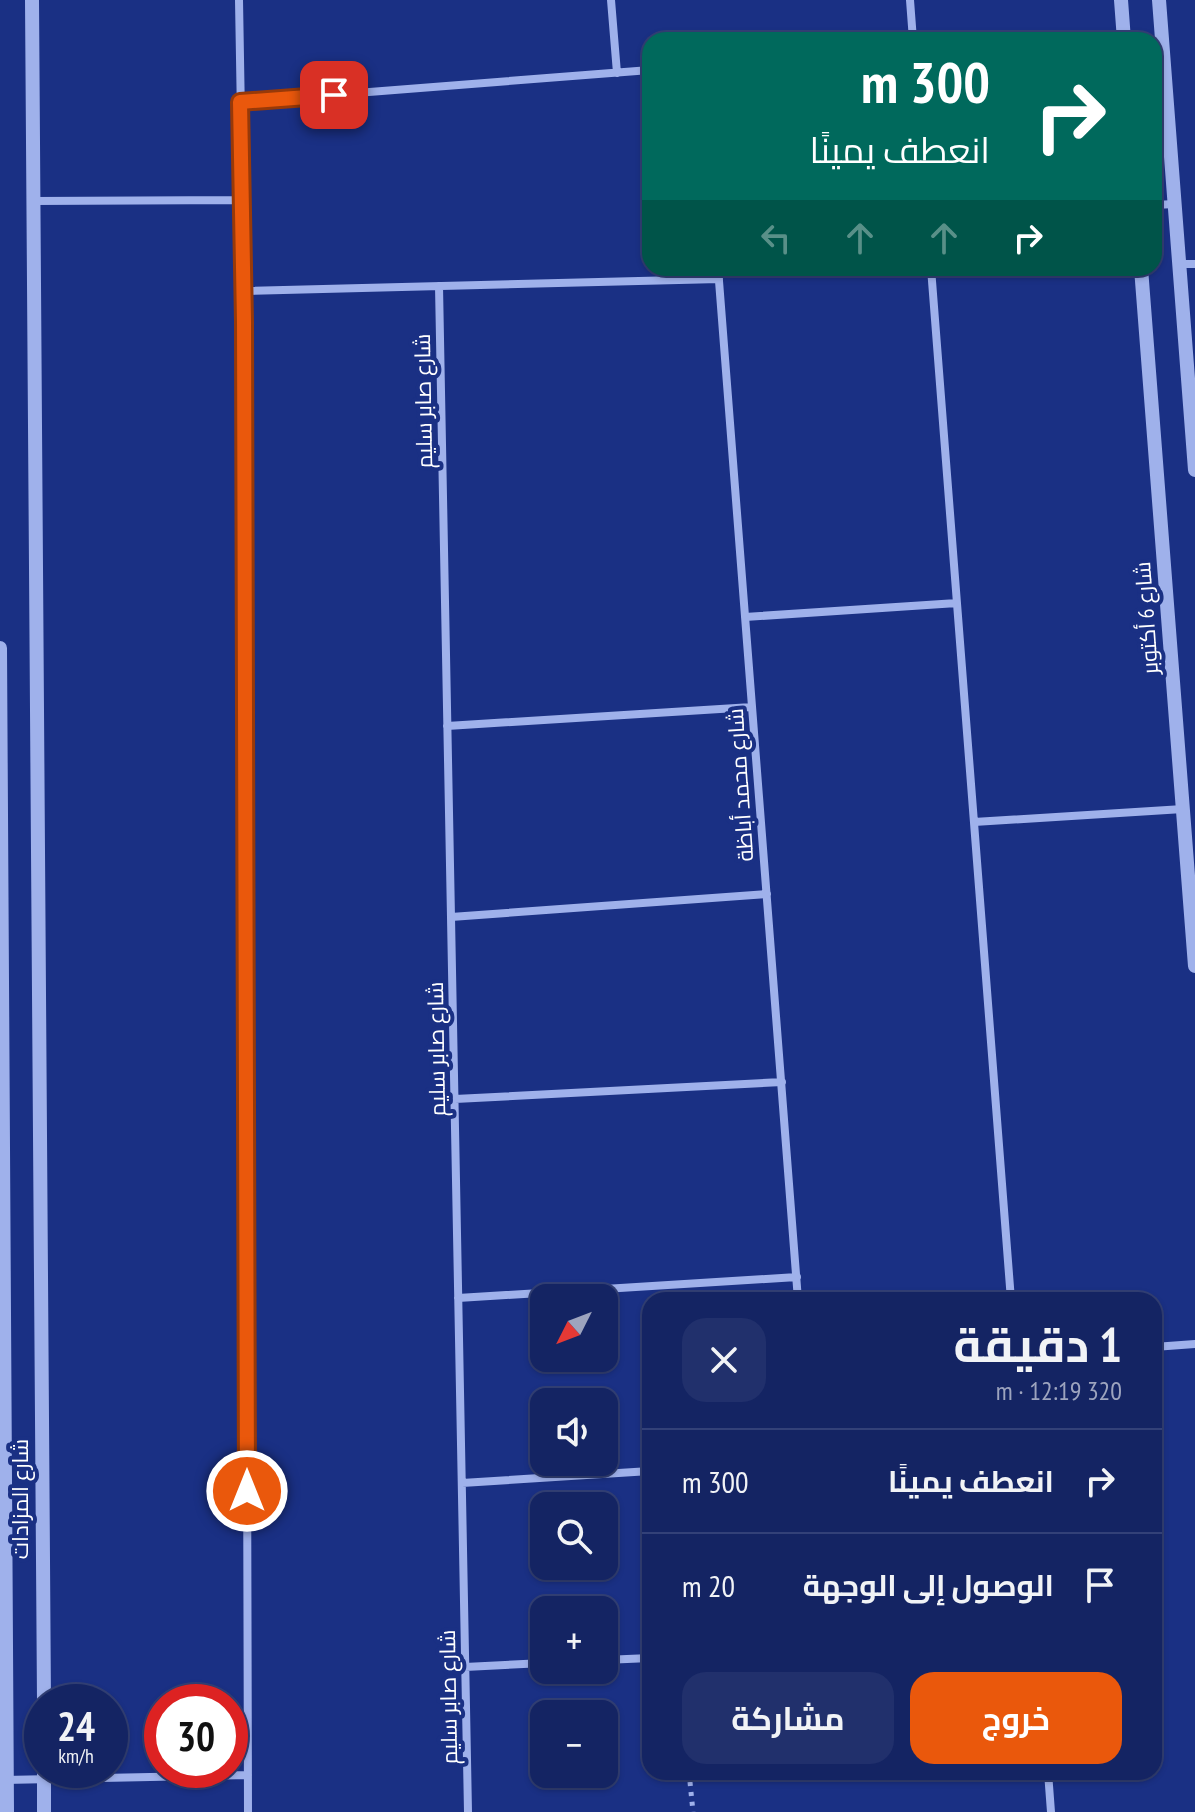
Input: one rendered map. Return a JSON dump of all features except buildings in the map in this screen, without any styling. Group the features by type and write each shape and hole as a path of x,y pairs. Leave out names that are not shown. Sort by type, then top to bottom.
{"street":[{"name":"شارع المزادات","path":"32,0 44,1684"},
{"path":"239,0 244,291 248,1684"},
{"path":"611,0 617,73"},
{"path":"910,0 912,32"},
{"path":"1121,0 1123,32"},
{"path":"1159,0 1162,32"},
{"path":"1162,38 1195,470"},
{"path":"240,102 642,71"},
{"path":"34,201 241,200"},
{"path":"1162,205 1175,204"},
{"path":"1179,264 1195,264"},
{"name":"شارع محمد أباظة","path":"719,276 798,1292"},
{"path":"932,276 1010,1292"},
{"name":"شارع 6 أكتوبر","path":"1142,276 1188,770 1195,966"},
{"path":"244,291 719,279"},
{"name":"شارع صابر سليم","path":"439,286 468,1812"},
{"path":"745,617 957,603"},
{"name":"شارع المزادات","path":"0,648 4,1780 7,1812"},
{"path":"447,726 752,707"},
{"path":"974,822 1189,809"},
{"path":"451,917 767,894"},
{"path":"455,1099 782,1082"},
{"path":"458,1298 797,1277"},
{"path":"1162,1346 1195,1344"},
{"path":"462,1483 642,1472"},
{"path":"618,1659 642,1658"},
{"path":"465,1667 530,1664"},
{"path":"4,1780 24,1778"},
{"path":"1049,1780 1051,1812"},
{"path":"44,1788 44,1812"},
{"path":"248,1788 248,1812"}],"path":[{"path":"690,1780 693,1812"}],"route":[{"path":"247,1491 244,322 240,102 334,95"}]}
